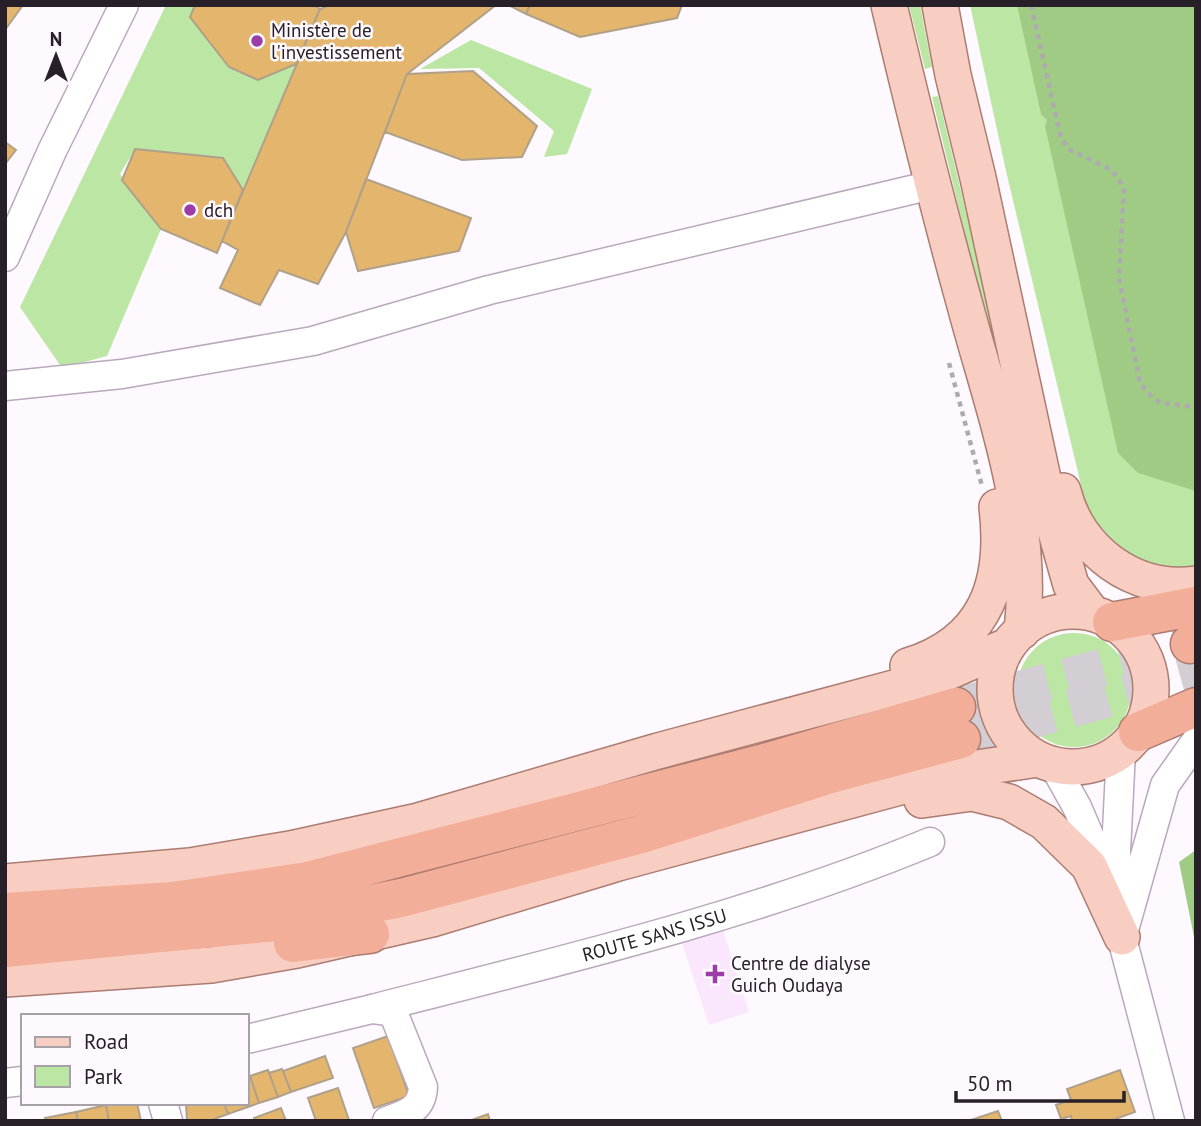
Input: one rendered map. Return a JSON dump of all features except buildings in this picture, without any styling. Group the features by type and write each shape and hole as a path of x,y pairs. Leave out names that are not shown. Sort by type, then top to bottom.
{"highway":[{"path":"1102,617 1196,606"},
{"path":"1130,741 1196,707"},
{"path":"5,910 48,910 173,901 308,881 761,764 959,723 831,774 629,838 428,892 286,921 5,948"},
{"path":"5,964 118,960 370,934"}],"main road":[{"path":"5,979 211,965 370,934 988,764 1045,761 1081,767 1096,764 1130,741 1148,713 1151,693 1149,672 1142,652 1129,635 1102,617 1077,595 1066,571 932,185 889,5"},
{"path":"940,5 1017,435 1026,586 1015,638 996,672 995,700 1009,735 1045,761"},
{"path":"1017,435 1053,458 1073,521 1097,553 1113,565 1149,582 1169,585 1196,584"},
{"path":"854,698 873,679 928,660 948,649 979,620 990,598 1000,549 996,482 1017,435"},
{"path":"5,882 190,866 290,849 418,821 658,751 939,676 1015,638 1055,614 1102,617"},
{"path":"874,795 917,800 972,793 1009,802 1045,822 1089,866 1122,937"}],"street":[{"path":"5,257 51,151 124,5"},
{"path":"5,386 122,374 313,341 489,290 932,185"},
{"path":"1122,937 1116,851 1130,741"},
{"path":"1122,937 1165,785 1196,741"},
{"path":"1045,761 1077,807 1104,870 1170,1121"},
{"name":"ROUTE SANS ISSU","path":"248,1039 635,942 880,862 930,842"},
{"path":"372,1009 388,1009 396,1016 423,1087 421,1101 416,1107 387,1121"}],"path":[{"path":"1031,5 1061,138 1070,150 1112,170 1124,188 1119,278 1140,383 1161,403 1196,407"}],"shaded area":[{"name":"Centre de dialyse Guich Oudaya","path":"721,924 749,1012 709,1025 680,937"}],"green space":[{"path":"166,5 195,5 258,80 300,63 243,190 223,158 135,149 120,174 161,229 107,356 62,368 20,307"},
{"path":"909,5 920,5 932,67 925,69"},
{"path":"970,5 1024,5 1196,412 1196,567 1161,565 1132,555 1109,536 1087,510 1006,171"},
{"path":"1017,5 1196,5 1196,491 1138,473 1118,453 1045,126 1047,120 1041,114"},
{"path":"471,40 592,89 567,154 544,157 554,131 479,68 420,69"},
{"path":"938,96 1050,560 1044,561 932,97"},
{"path":"1074,633 1096,637 1106,642 1122,658 1127,668 1131,690 1127,712 1122,722 1106,738 1096,743 1074,747 1052,743 1042,738 1026,722 1021,712 1017,690 1021,668 1026,658 1042,642 1052,637"},
{"path":"1196,850 1196,947 1179,862"}],"tunnel":[{"path":"956,707 1190,644"},
{"path":"961,739 1196,674"}],"place":[{"name":"Ministère de l'investissement","path":"257,41"},
{"name":"dch","path":"190,210"},
{"name":"Centre de dialyse Guich Oudaya","path":"715,974"}]}
